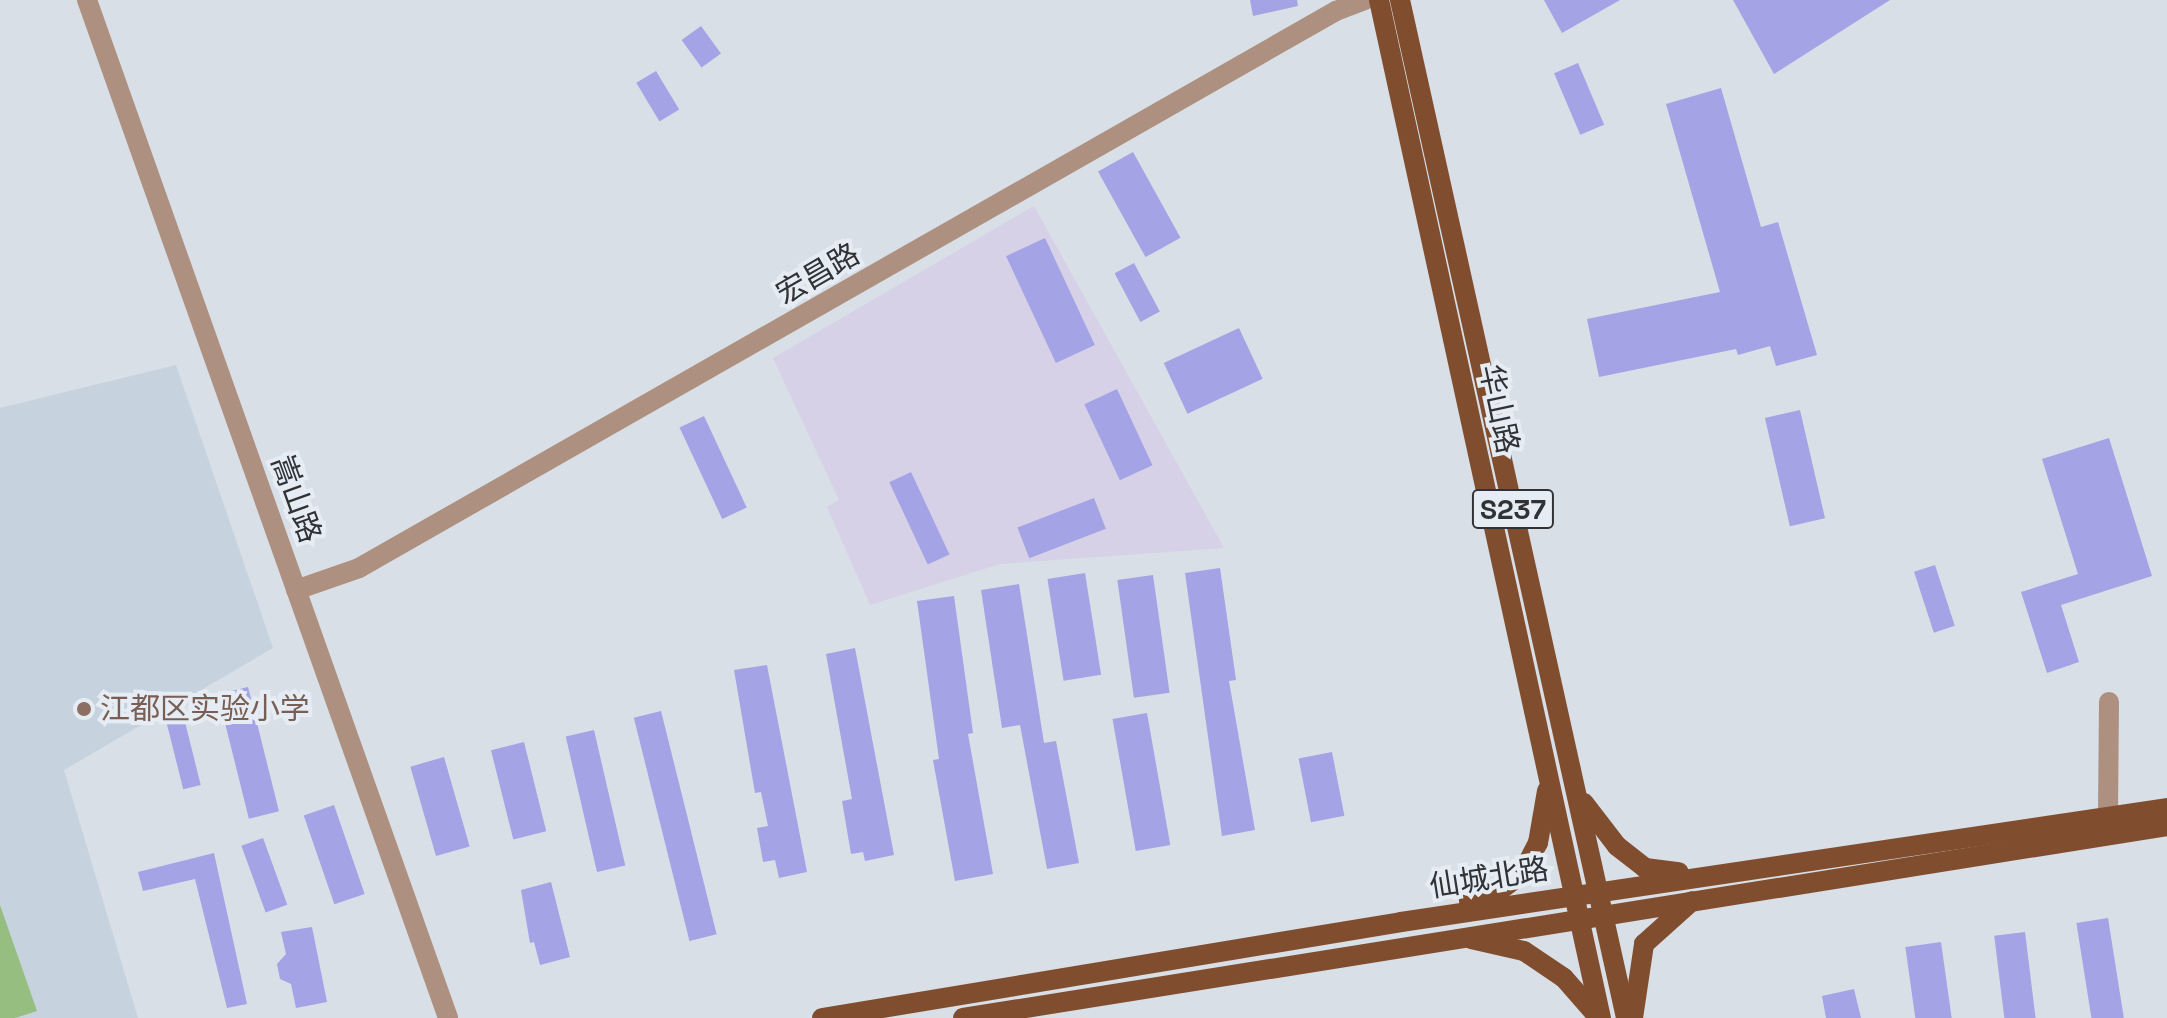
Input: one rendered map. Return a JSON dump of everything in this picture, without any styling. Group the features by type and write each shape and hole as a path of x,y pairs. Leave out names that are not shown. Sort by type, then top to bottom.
{"main road":[{"name":"华山路","path":"1379,0 1600,1018"},
{"name":"S237","path":"1400,0 1626,1018"},
{"path":"1401,922 1495,894 1522,874 1538,843 1549,779"},
{"path":"1575,788 1598,825 1645,868 1707,875"},
{"name":"仙城北路","path":"822,1018 1598,891 2167,808"},
{"name":"仙城北路","path":"963,1018 1695,898 2167,826"},
{"path":"1633,1018 1644,944 1695,898"},
{"path":"1460,937 1524,951 1564,978 1600,1018"}],"street":[{"name":"嵩山路","path":"87,0 448,1018"},
{"name":"宏昌路","path":"296,590 359,568 1336,11 1365,0"},
{"path":"2108,816 2109,702"}],"shaded area":[{"path":"1034,206 1224,548 1000,564 870,605 827,507 839,500 773,358"},
{"name":"江都区实验小学","path":"176,365 273,648 64,770 138,1018 0,1018 0,408"}],"green space":[{"path":"0,905 37,1011 15,1018 0,1018"}],"building":[{"path":"1250,0 1297,0 1298,6 1253,16"},
{"path":"1544,0 1620,0 1562,33"},
{"path":"1733,0 1890,0 1774,74"},
{"path":"701,26 721,54 702,68 682,40"},
{"path":"1578,63 1604,125 1580,135 1554,73"},
{"path":"656,71 679,110 659,121 636,83"},
{"path":"1721,88 1761,227 1778,222 1817,355 1776,366 1770,346 1738,355 1736,349 1599,377 1587,319 1720,292 1666,104"},
{"path":"1133,152 1181,238 1146,257 1098,171"},
{"path":"1045,238 1095,345 1056,363 1006,256"},
{"path":"1134,263 1160,312 1140,322 1115,273"},
{"path":"1239,328 1263,379 1187,414 1164,363"},
{"path":"1117,389 1152,465 1120,480 1084,404"},
{"path":"1800,410 1825,518 1790,526 1765,418"},
{"path":"704,416 747,508 722,519 680,427"},
{"path":"2109,438 2152,576 2061,605 2079,662 2047,673 2021,592 2078,574 2042,459"},
{"path":"911,472 949,554 928,565 889,482"},
{"path":"1094,498 1106,529 1029,558 1017,527"},
{"path":"1935,565 1955,626 1934,633 1914,572"},
{"path":"1220,568 1236,680 1229,681 1255,830 1222,836 1185,573"},
{"path":"1085,573 1101,675 1064,681 1047,579"},
{"path":"1153,575 1170,693 1134,698 1117,580"},
{"path":"1019,584 1044,743 1056,741 1079,863 1047,869 1020,725 1002,728 981,590"},
{"path":"954,596 973,733 968,734 993,874 955,881 933,760 939,759 917,601"},
{"path":"855,648 894,855 865,861 863,852 851,854 842,801 852,799 826,654"},
{"path":"767,665 807,872 779,878 775,860 763,862 757,828 768,826 761,792 755,793 734,670"},
{"path":"248,687 279,811 249,819 218,694"},
{"path":"661,711 717,934 689,941 634,718"},
{"path":"1147,713 1170,845 1136,851 1113,719"},
{"path":"184,718 201,785 183,789 167,722"},
{"path":"594,730 625,865 597,872 566,737"},
{"path":"524,742 546,831 513,839 491,750"},
{"path":"1332,752 1344,816 1311,822 1299,758"},
{"path":"444,757 470,846 436,856 410,767"},
{"path":"334,805 365,894 334,904 304,815"},
{"path":"263,838 287,905 266,913 241,846"},
{"path":"214,853 247,1004 227,1008 195,879 143,891 138,872"},
{"path":"551,882 570,957 540,965 534,942 530,943 521,890"},
{"path":"2108,918 2124,1018 2091,1018 2076,923"},
{"path":"312,927 327,1002 296,1008 291,984 280,979 277,964 286,954 281,932"},
{"path":"2025,932 2036,1018 2004,1018 1994,936"},
{"path":"1941,942 1952,1018 1915,1018 1905,947"},
{"path":"1854,989 1861,1018 1826,1018 1822,996"}],"place":[{"name":"江都区实验小学","path":"84,709"}]}
